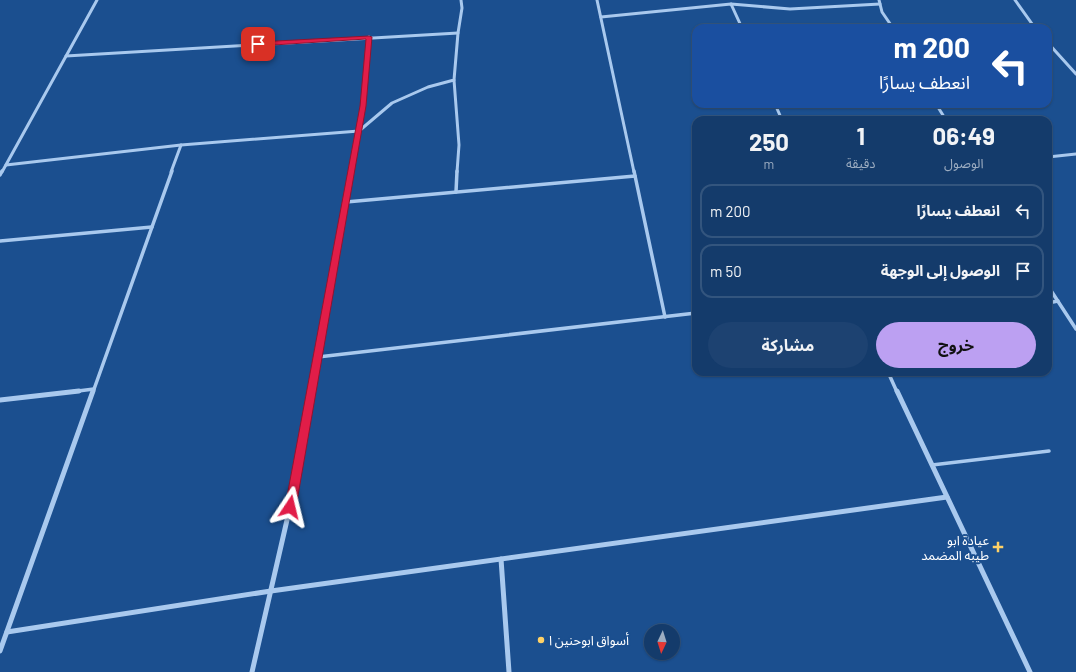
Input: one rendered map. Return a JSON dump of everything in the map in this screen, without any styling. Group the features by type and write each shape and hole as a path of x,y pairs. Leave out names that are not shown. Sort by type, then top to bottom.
{"street":[{"path":"0,175 97,0"},
{"path":"456,192 459,145 454,80 458,33 462,8 461,0"},
{"path":"597,0 664,317"},
{"path":"879,0 882,12 891,24"},
{"path":"1015,0 1032,24"},
{"path":"601,17 731,4 790,8 880,4"},
{"path":"731,4 740,24"},
{"path":"66,56 369,37 458,33"},
{"path":"252,672 290,507 318,357 363,106 369,37"},
{"path":"1052,47 1076,73"},
{"path":"6,165 181,145 359,131 392,103 428,88 454,80"},
{"path":"0,651 181,145"},
{"path":"1052,157 1076,154"},
{"path":"346,202 634,176"},
{"path":"0,241 152,227"},
{"path":"1052,292 1076,329"},
{"path":"1052,302 1058,301"},
{"path":"318,357 692,314"},
{"path":"890,376 1030,672"},
{"path":"0,400 94,389"},
{"path":"7,632 271,591 947,497"},
{"path":"501,559 509,672"}],"lane":[{"path":"932,465 1049,451"}],"place":[{"name":"عيادة ابو طيبه المضمد","path":"998,547"},
{"name":"أسواق ابوحنين ا","path":"541,640"}],"route":[{"path":"258,44 369,37 363,106 290,507"}]}
